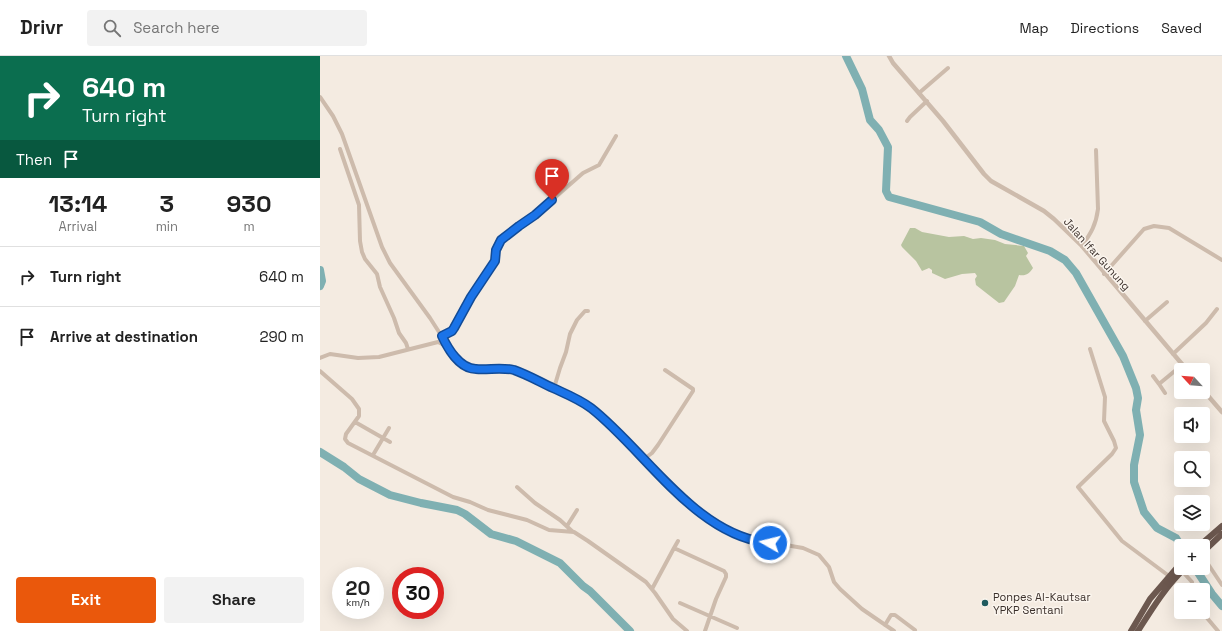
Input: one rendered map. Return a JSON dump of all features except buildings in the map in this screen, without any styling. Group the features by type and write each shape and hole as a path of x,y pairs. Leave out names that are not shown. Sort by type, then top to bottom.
{"highway":[{"path":"1207,539 1222,526"},
{"path":"1210,546 1222,534"},
{"path":"1131,631 1169,576 1174,573"},
{"path":"1138,631 1153,601 1175,575"}],"street":[{"name":"Jalan Ifar Gunung","path":"889,56 893,63 927,101 988,178 1044,211 1054,219 1082,246 1180,363"},
{"path":"919,93 948,68"},
{"path":"320,97 333,116 342,134 382,248 390,263 442,336 455,357 468,368 506,368 514,370 554,388 590,407 622,435 682,498 724,529 745,538 803,548 818,555 829,567 834,582 840,589 862,609 894,631"},
{"path":"907,121 927,101"},
{"path":"438,342 442,336 452,331 454,328 471,297 495,261 496,250 501,240 535,215 583,173 599,165 616,136"},
{"path":"340,149 359,205 360,241 362,252 365,259 377,274 382,292 408,349"},
{"path":"1082,246 1094,228 1097,218 1096,150"},
{"path":"1104,274 1144,229 1154,226 1169,228 1222,260"},
{"path":"1145,321 1167,302"},
{"path":"1173,354 1206,323 1217,309"},
{"path":"554,388 566,352 570,334 579,318 585,311 588,311"},
{"path":"320,358 330,354 358,358 379,357 438,342 448,347"},
{"path":"1090,349 1104,397 1104,421 1116,448 1112,454 1078,487 1122,541 1169,576"},
{"path":"644,459 658,444 693,391 693,389 664,370"},
{"path":"320,371 356,404 360,411 359,416 346,434 346,441 453,497 470,502 488,510 526,520 549,530 574,532"},
{"path":"1159,384 1174,372"},
{"path":"1153,376 1165,393"},
{"path":"1210,398 1222,412"},
{"path":"355,422 390,442"},
{"path":"373,455 389,428"},
{"path":"517,487 535,503 652,588 673,620 687,631"},
{"path":"567,526 577,510"},
{"path":"652,588 678,541"},
{"path":"674,548 725,572 725,580 716,599 705,631"},
{"path":"1210,567 1222,585"},
{"path":"680,603 737,628"},
{"path":"885,625 891,615 895,615 915,630"},
{"path":"1208,619 1218,631"}],"green space":[{"path":"910,228 949,237 964,236 973,239 981,238 995,240 1005,244 1024,246 1028,253 1026,256 1033,268 1027,274 1019,275 1015,286 1004,302 999,303 976,285 975,279 977,276 975,273 962,274 945,279 932,273 932,270 929,268 922,271 916,261 901,245"}],"waterway":[{"path":"846,56 862,89 870,120 879,130 888,147 886,191 889,197 980,222 1001,234 1050,251 1065,260 1076,273 1123,356 1136,388 1138,398 1136,410 1140,435 1134,465 1134,482 1144,512 1157,528 1177,539"},
{"path":"320,270 322,281 320,286"},
{"path":"320,452 344,467 359,479 390,495 457,510 465,514 491,534 516,541 560,563 630,631"},
{"path":"1200,575 1222,606"}],"place":[{"name":"Ponpes Al-Kautsar YPKP Sentani","path":"985,603"}],"route":[{"path":"552,200 535,215 501,240 496,250 495,261 480,282 454,328 452,331 442,336 448,347 455,357 468,368 506,368 514,370 525,374 590,407 622,435 682,498 694,508 724,529 736,535 752,540 770,543"}]}
